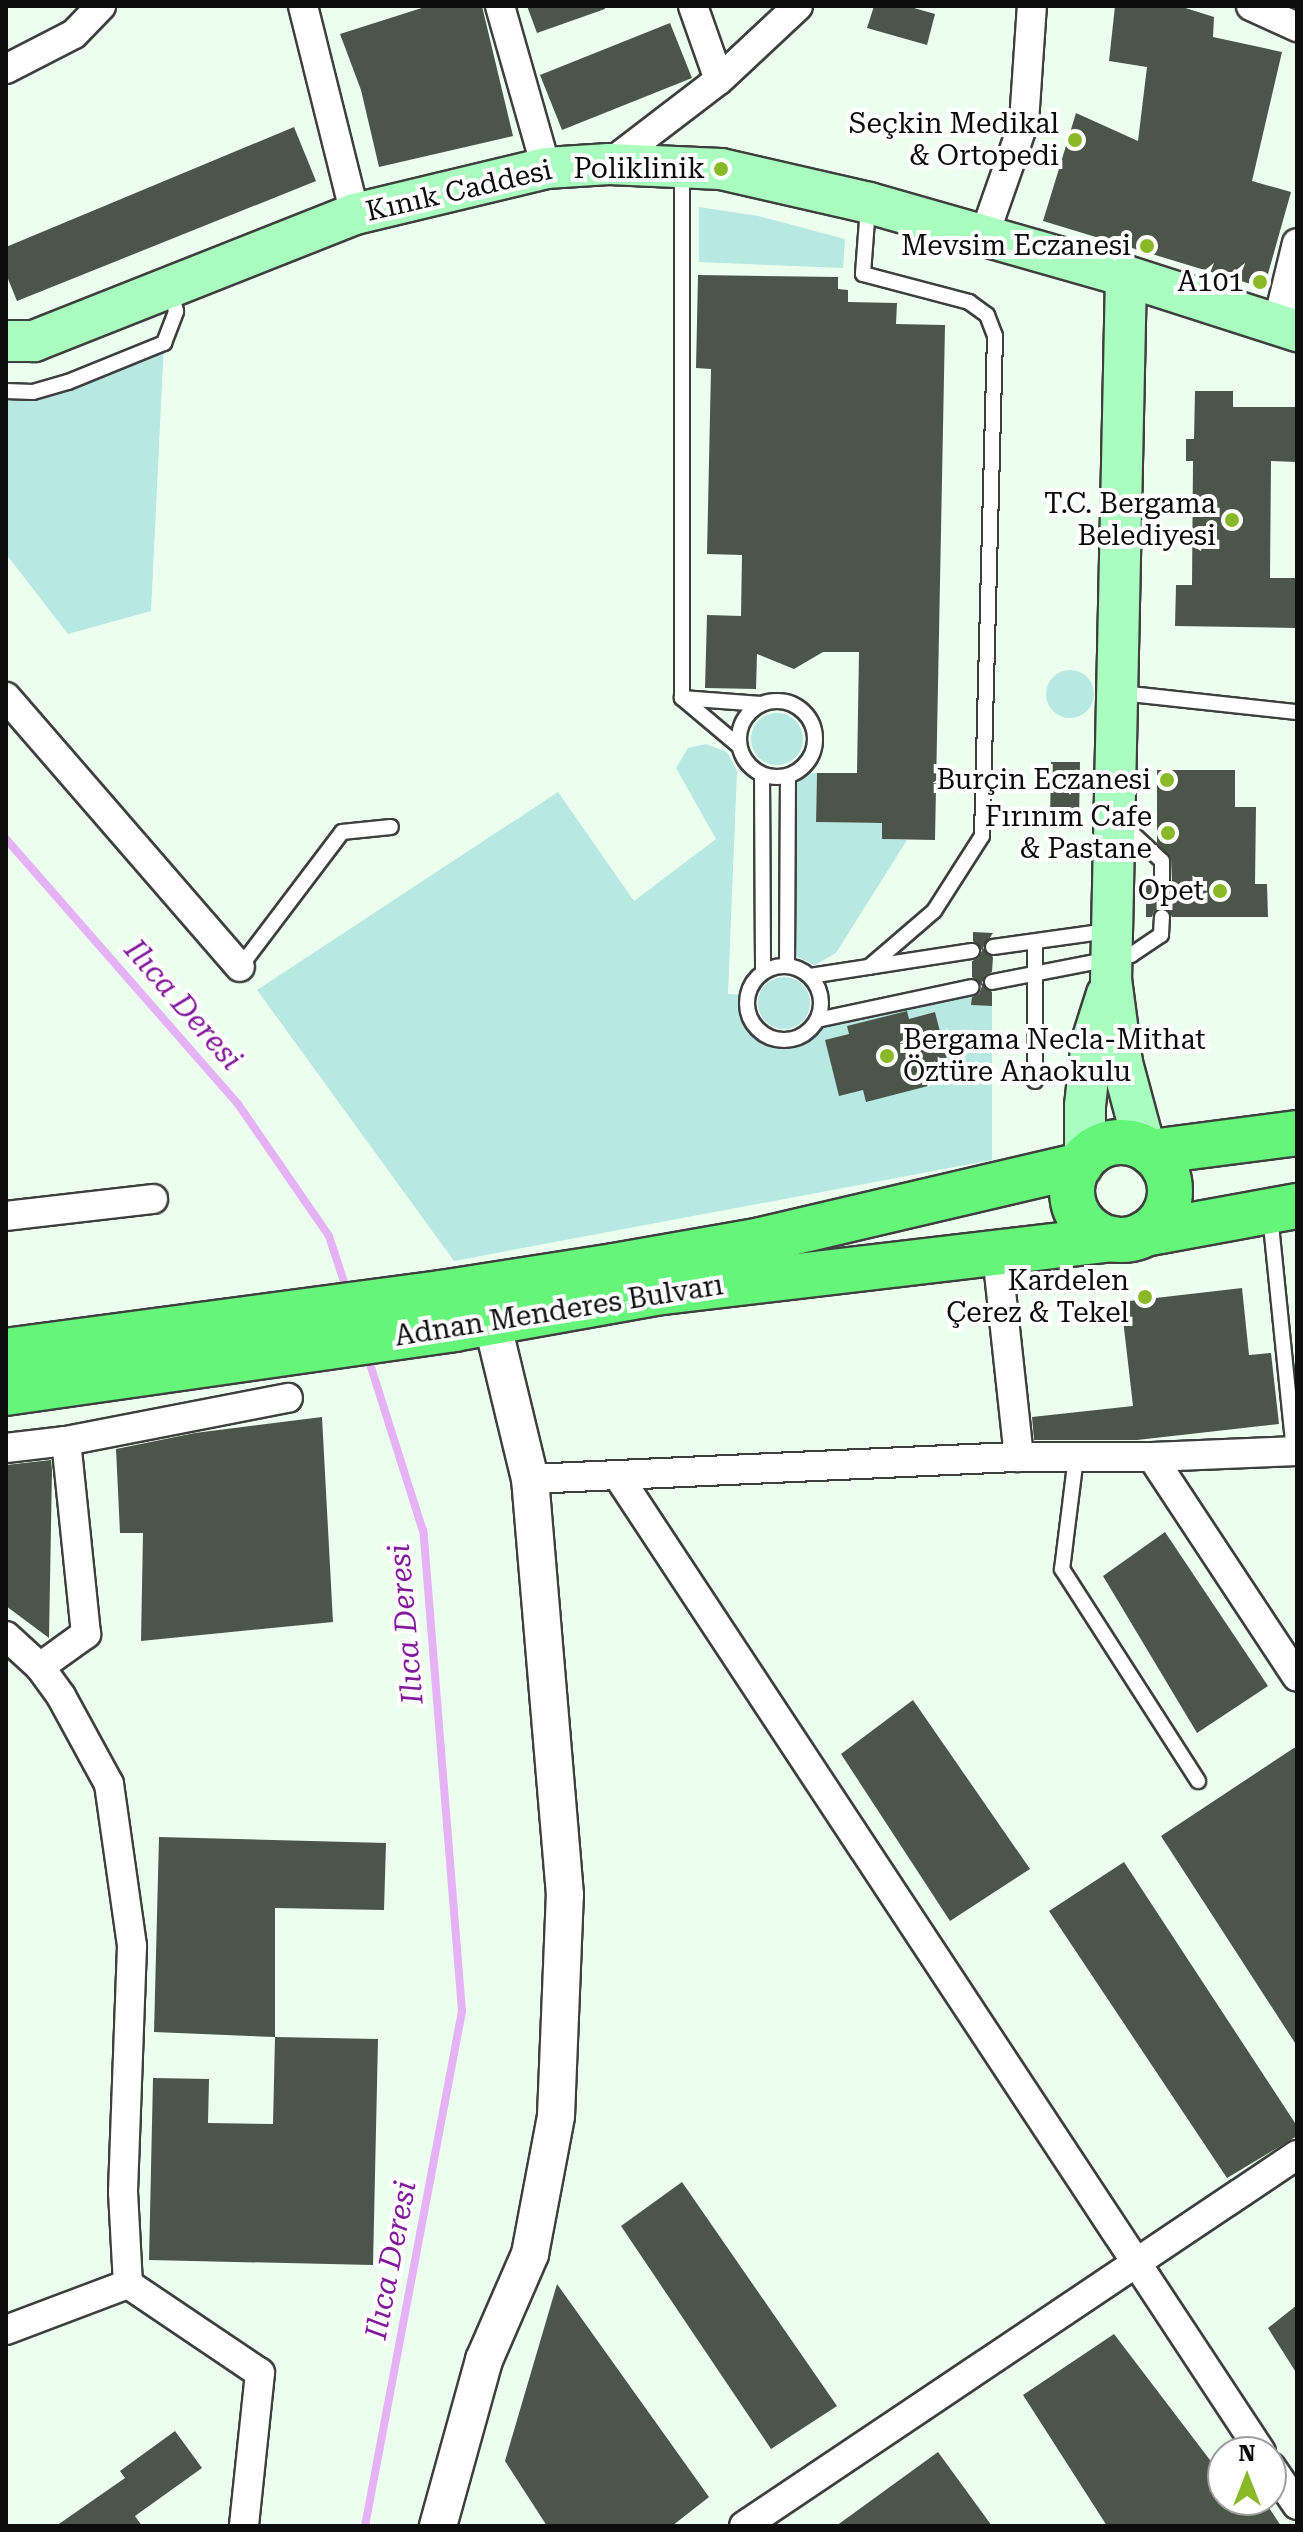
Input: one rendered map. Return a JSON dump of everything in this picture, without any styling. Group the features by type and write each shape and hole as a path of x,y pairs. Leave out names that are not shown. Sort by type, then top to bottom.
{"main road":[{"name":"Kınık Caddesi","path":"6,341 34,341 169,285 355,214 546,168 609,164 721,169 869,203 1126,276 1287,328"},
{"path":"1112,955 1092,1041 1082,1162 1074,1177 1074,1204 1089,1227 1128,1237 1166,1211 1170,1195 1163,1164 1148,1150 1122,1063 1112,955 1126,276"},
{"path":"1082,1162 1113,1143 1148,1150 1297,1133"},
{"name":"Adnan Menderes Bulvarı","path":"463,1315 1082,1162"},
{"name":"Adnan Menderes Bulvarı","path":"6,1351 276,1335 463,1315 1128,1237 1284,1208"},
{"name":"Adnan Menderes Bulvarı","path":"6,1393 276,1335"}],"street":[{"path":"6,69 74,34 101,6"},
{"path":"303,6 355,214"},
{"path":"500,6 546,168"},
{"path":"693,6 719,80"},
{"path":"609,164 719,80 798,6"},
{"path":"984,236 1024,122 1032,6"},
{"path":"1251,6 1297,27"},
{"path":"1287,328 1297,243"},
{"path":"6,697 240,967"},
{"path":"6,1216 153,1199"},
{"path":"997,1253 1019,1457"},
{"path":"438,2526 484,2360 530,2254 556,2116 565,1895 530,1479 463,1315"},
{"path":"6,1448 66,1441 288,1398"},
{"path":"40,1667 86,1634 66,1441"},
{"path":"530,1479 1019,1457 1152,1457 1296,1451"},
{"path":"1152,1457 1297,1677"},
{"path":"618,1476 1134,2264 1250,2436"},
{"path":"6,1636 40,1667 61,1696 109,1784 132,1946 123,2192 128,2284"},
{"path":"744,2526 1297,2155"},
{"path":"6,2330 128,2284"},
{"path":"128,2284 260,2373 244,2526"}],"lane":[{"path":"682,698 683,165"},
{"path":"869,203 863,274 969,302 987,315 995,336 982,836 934,911 869,967"},
{"path":"6,391 33,392 68,382 164,343 176,311 169,285"},
{"path":"1117,693 1297,712"},
{"path":"682,698 762,704 774,701 797,707 812,725 814,749 808,761 788,776 762,775 743,758 739,746 743,721 762,704"},
{"path":"682,698 739,746"},
{"path":"762,775 763,972 746,995 750,1018 757,1028 777,1039 790,1039 801,1036 817,1020 972,987"},
{"path":"787,965 788,776"},
{"path":"1114,817 1162,861 1162,882"},
{"path":"240,967 342,832 391,827"},
{"path":"993,947 1035,942 1112,955 1131,955 1161,935 1162,917"},
{"path":"1035,942 1035,1081"},
{"path":"763,972 787,965 810,976 972,951"},
{"path":"992,982 1112,955"},
{"path":"810,976 821,997 817,1020"},
{"path":"1284,1208 1296,1451"},
{"path":"1076,1457 1062,1569 1198,1781"}],"shaded area":[{"path":"699,207 758,216 845,239 843,268 699,262"},
{"path":"164,343 151,611 68,634 6,554 6,391 33,392"},
{"path":"1070,670 1079,671 1087,677 1093,685 1093,703 1087,711 1079,717 1070,718 1061,717 1053,711 1047,703 1046,694 1047,685 1053,677 1061,671"},
{"path":"777,713 795,721 803,739 795,757 777,765 759,757 751,739 759,721"},
{"path":"706,744 727,752 737,771 728,994 746,995 750,1018 757,1028 777,1039 790,1039 801,1036 817,1020 972,987 972,1005 992,1006 992,1160 454,1261 257,990 558,792 634,901 716,839 676,768 688,748"},
{"path":"817,773 816,822 882,823 882,839 907,840 836,953 815,965 793,955 794,786 808,774"},
{"path":"784,977 802,985 810,1003 802,1021 784,1029 766,1021 758,1003 766,985"}],"building":[{"path":"428,6 482,6 513,136 379,167 361,90 340,34"},
{"path":"527,6 604,6 605,9 537,33"},
{"path":"874,6 907,6 935,14 927,45 867,28"},
{"path":"1115,6 1179,6 1214,17 1213,37 1282,52 1252,181 1291,192 1264,288 1043,221 1076,113 1138,141 1147,67 1109,61"},
{"path":"670,23 692,78 562,130 540,75"},
{"path":"294,127 316,181 17,301 6,274 6,247"},
{"path":"698,275 838,277 838,289 848,290 848,302 897,303 896,324 945,325 935,840 882,839 882,823 816,822 817,773 857,773 859,652 823,652 794,669 757,654 756,689 705,688 707,615 741,616 742,555 707,554 711,369 696,368"},
{"name":"T.C. Bergama Belediyesi","path":"1195,391 1233,391 1233,407 1297,407 1297,462 1271,461 1270,578 1297,578 1297,628 1175,626 1176,585 1192,585 1193,461 1186,461 1186,439 1194,439"},
{"path":"1051,762 1080,762 1079,822 1050,822"},
{"path":"1157,770 1235,770 1235,807 1256,807 1255,884 1267,884 1268,917 1172,917 1168,909 1162,907 1154,911 1152,917 1146,917 1146,883 1152,882 1156,890 1163,892 1172,882 1171,858 1157,843"},
{"path":"973,932 993,933 983,948 993,957 992,972 985,975 982,983 992,992 992,1006 971,1005 972,997 979,994 982,986 972,977 972,961 979,958 982,950 973,941"},
{"name":"Bergama Necla-Mithat Öztüre Anaokulu","path":"907,1011 909,1019 935,1012 950,1071 926,1078 928,1086 866,1102 863,1090 839,1096 825,1040 849,1034 847,1026"},
{"path":"1242,1288 1249,1355 1271,1353 1279,1424 1137,1440 1034,1440 1032,1417 1133,1406 1121,1302"},
{"path":"322,1417 333,1622 141,1641 143,1533 120,1533 116,1449 195,1433"},
{"path":"51,1460 49,1638 6,1606 6,1465"},
{"path":"1165,1532 1268,1686 1197,1733 1103,1576"},
{"path":"913,1700 1030,1869 950,1921 841,1754"},
{"path":"1297,1746 1297,2046 1161,1836"},
{"path":"159,1837 386,1843 384,1910 275,1908 275,2037 154,2032"},
{"path":"1124,1862 1297,2126 1297,2136 1227,2178 1049,1911"},
{"path":"275,2037 378,2039 373,2265 149,2260 153,2078 209,2079 208,2123 273,2124"},
{"path":"682,2182 837,2406 771,2449 621,2226"},
{"path":"557,2284 709,2497 672,2526 547,2526 505,2461"},
{"path":"1297,2305 1297,2374 1268,2328"},
{"path":"1114,2334 1207,2456 1207,2516 1274,2516 1281,2526 1107,2526 1023,2395"},
{"path":"175,2431 202,2468 135,2516 142,2526 56,2526 125,2478 120,2471"},
{"path":"938,2452 992,2526 836,2526"}],"waterway":[{"name":"Ilıca Deresi","path":"6,839 238,1104 329,1236 347,1291"},
{"name":"Ilıca Deresi","path":"365,2526 462,2011 423,1531 367,1354"}],"place":[{"name":"Seçkin Medikal & Ortopedi","path":"1075,140"},
{"name":"Poliklinik","path":"721,169"},
{"name":"Mevsim Eczanesi","path":"1147,246"},
{"name":"A101","path":"1260,282"},
{"name":"T.C. Bergama Belediyesi","path":"1232,520"},
{"name":"Burçin Eczanesi","path":"1167,780"},
{"name":"Fırınım Cafe & Pastane","path":"1168,833"},
{"name":"Opet","path":"1220,891"},
{"name":"Bergama Necla-Mithat Öztüre Anaokulu","path":"887,1056"},
{"name":"Kardelen Çerez & Tekel","path":"1145,1297"}]}
